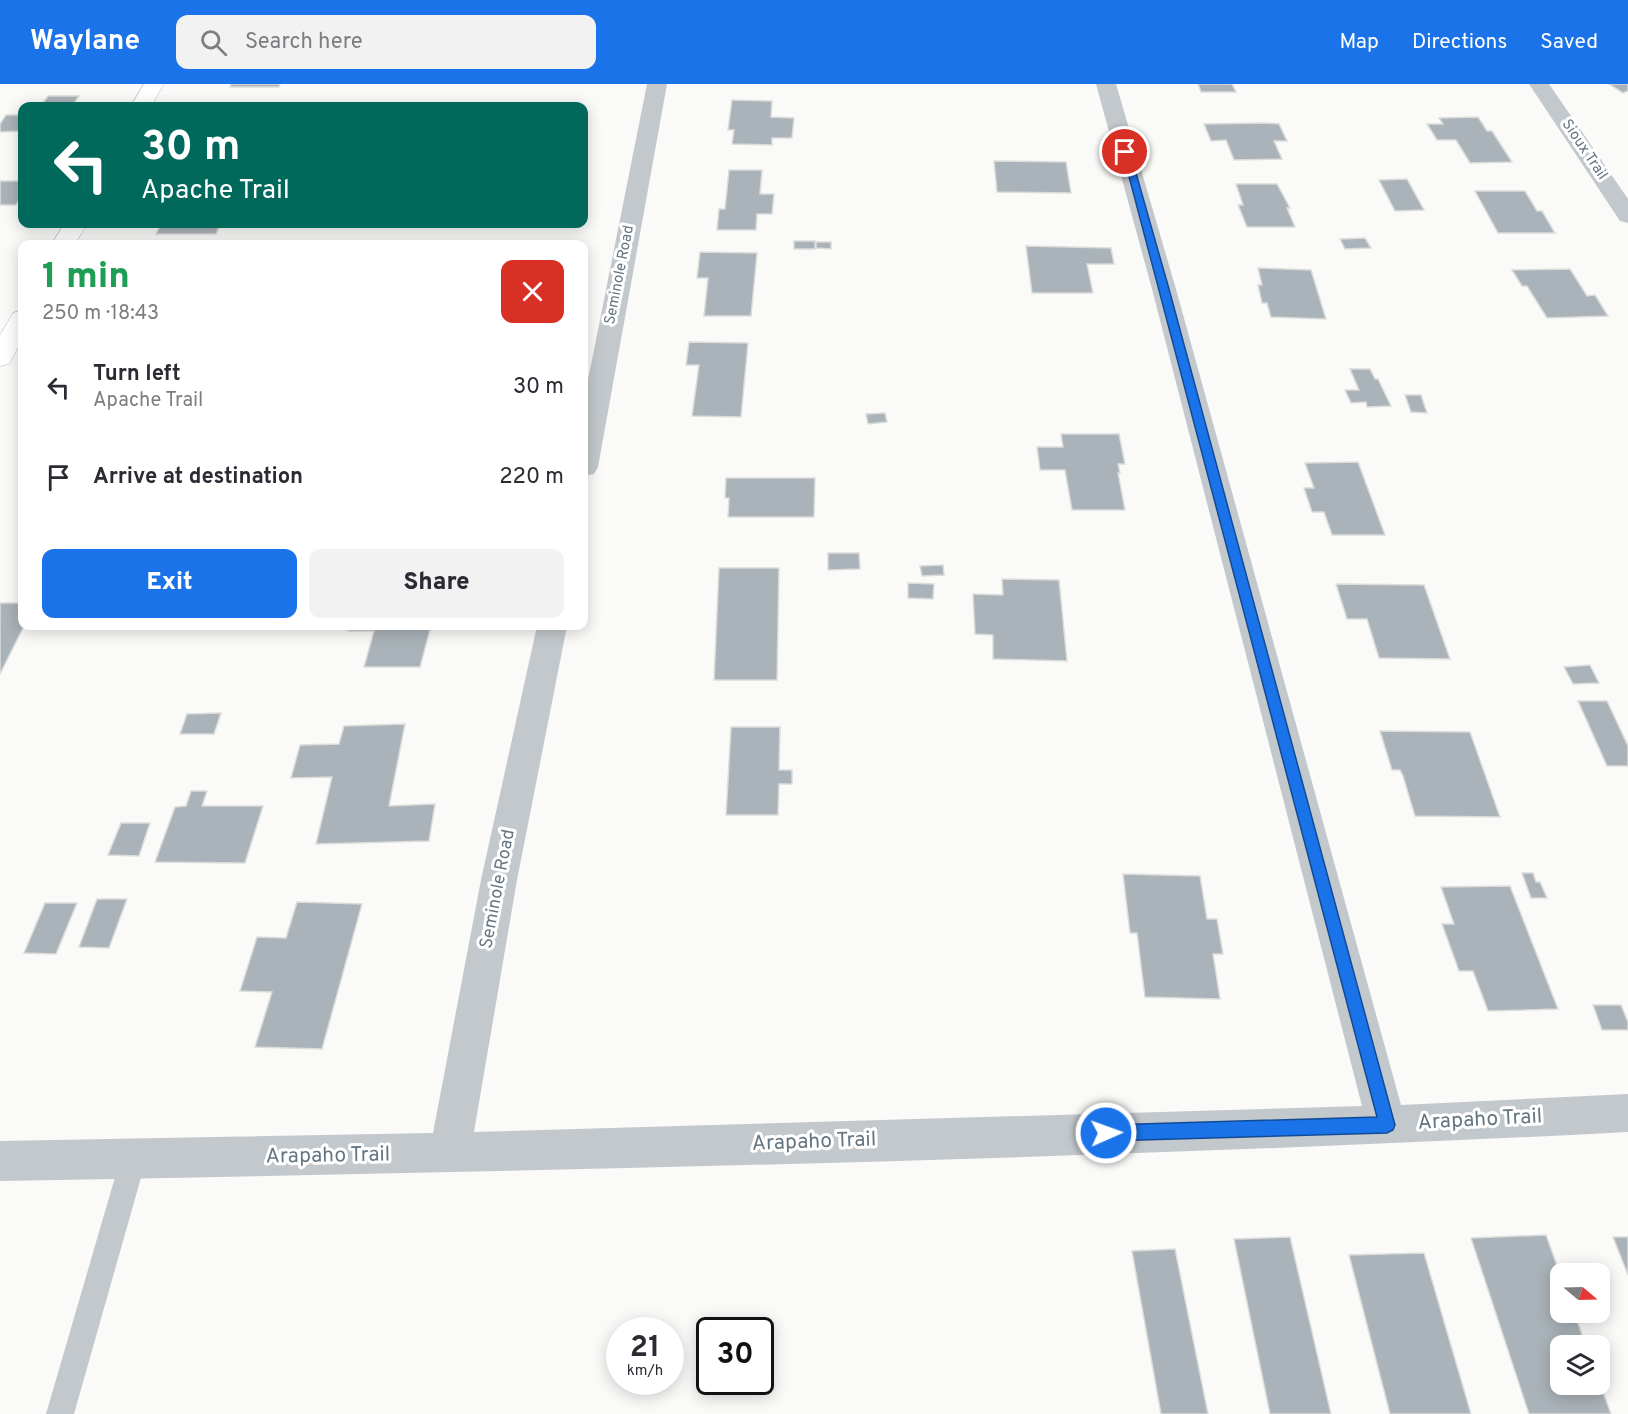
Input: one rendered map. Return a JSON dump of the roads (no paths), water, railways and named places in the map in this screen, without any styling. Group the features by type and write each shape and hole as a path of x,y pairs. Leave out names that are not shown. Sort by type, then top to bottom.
{"street":[{"path":"143,102 154,84"},
{"name":"Seminole Road","path":"588,446 657,84"},
{"path":"1106,84 1167,301 1387,1125"},
{"name":"Sioux Trail","path":"1539,84 1628,216"},
{"path":"0,358 18,325"},
{"name":"Seminole Road","path":"450,1153 499,880 551,630"},
{"name":"Arapaho Trail","path":"0,1161 450,1153 1387,1125 1628,1113"}],"lane":[{"path":"60,1414 133,1160"}]}
